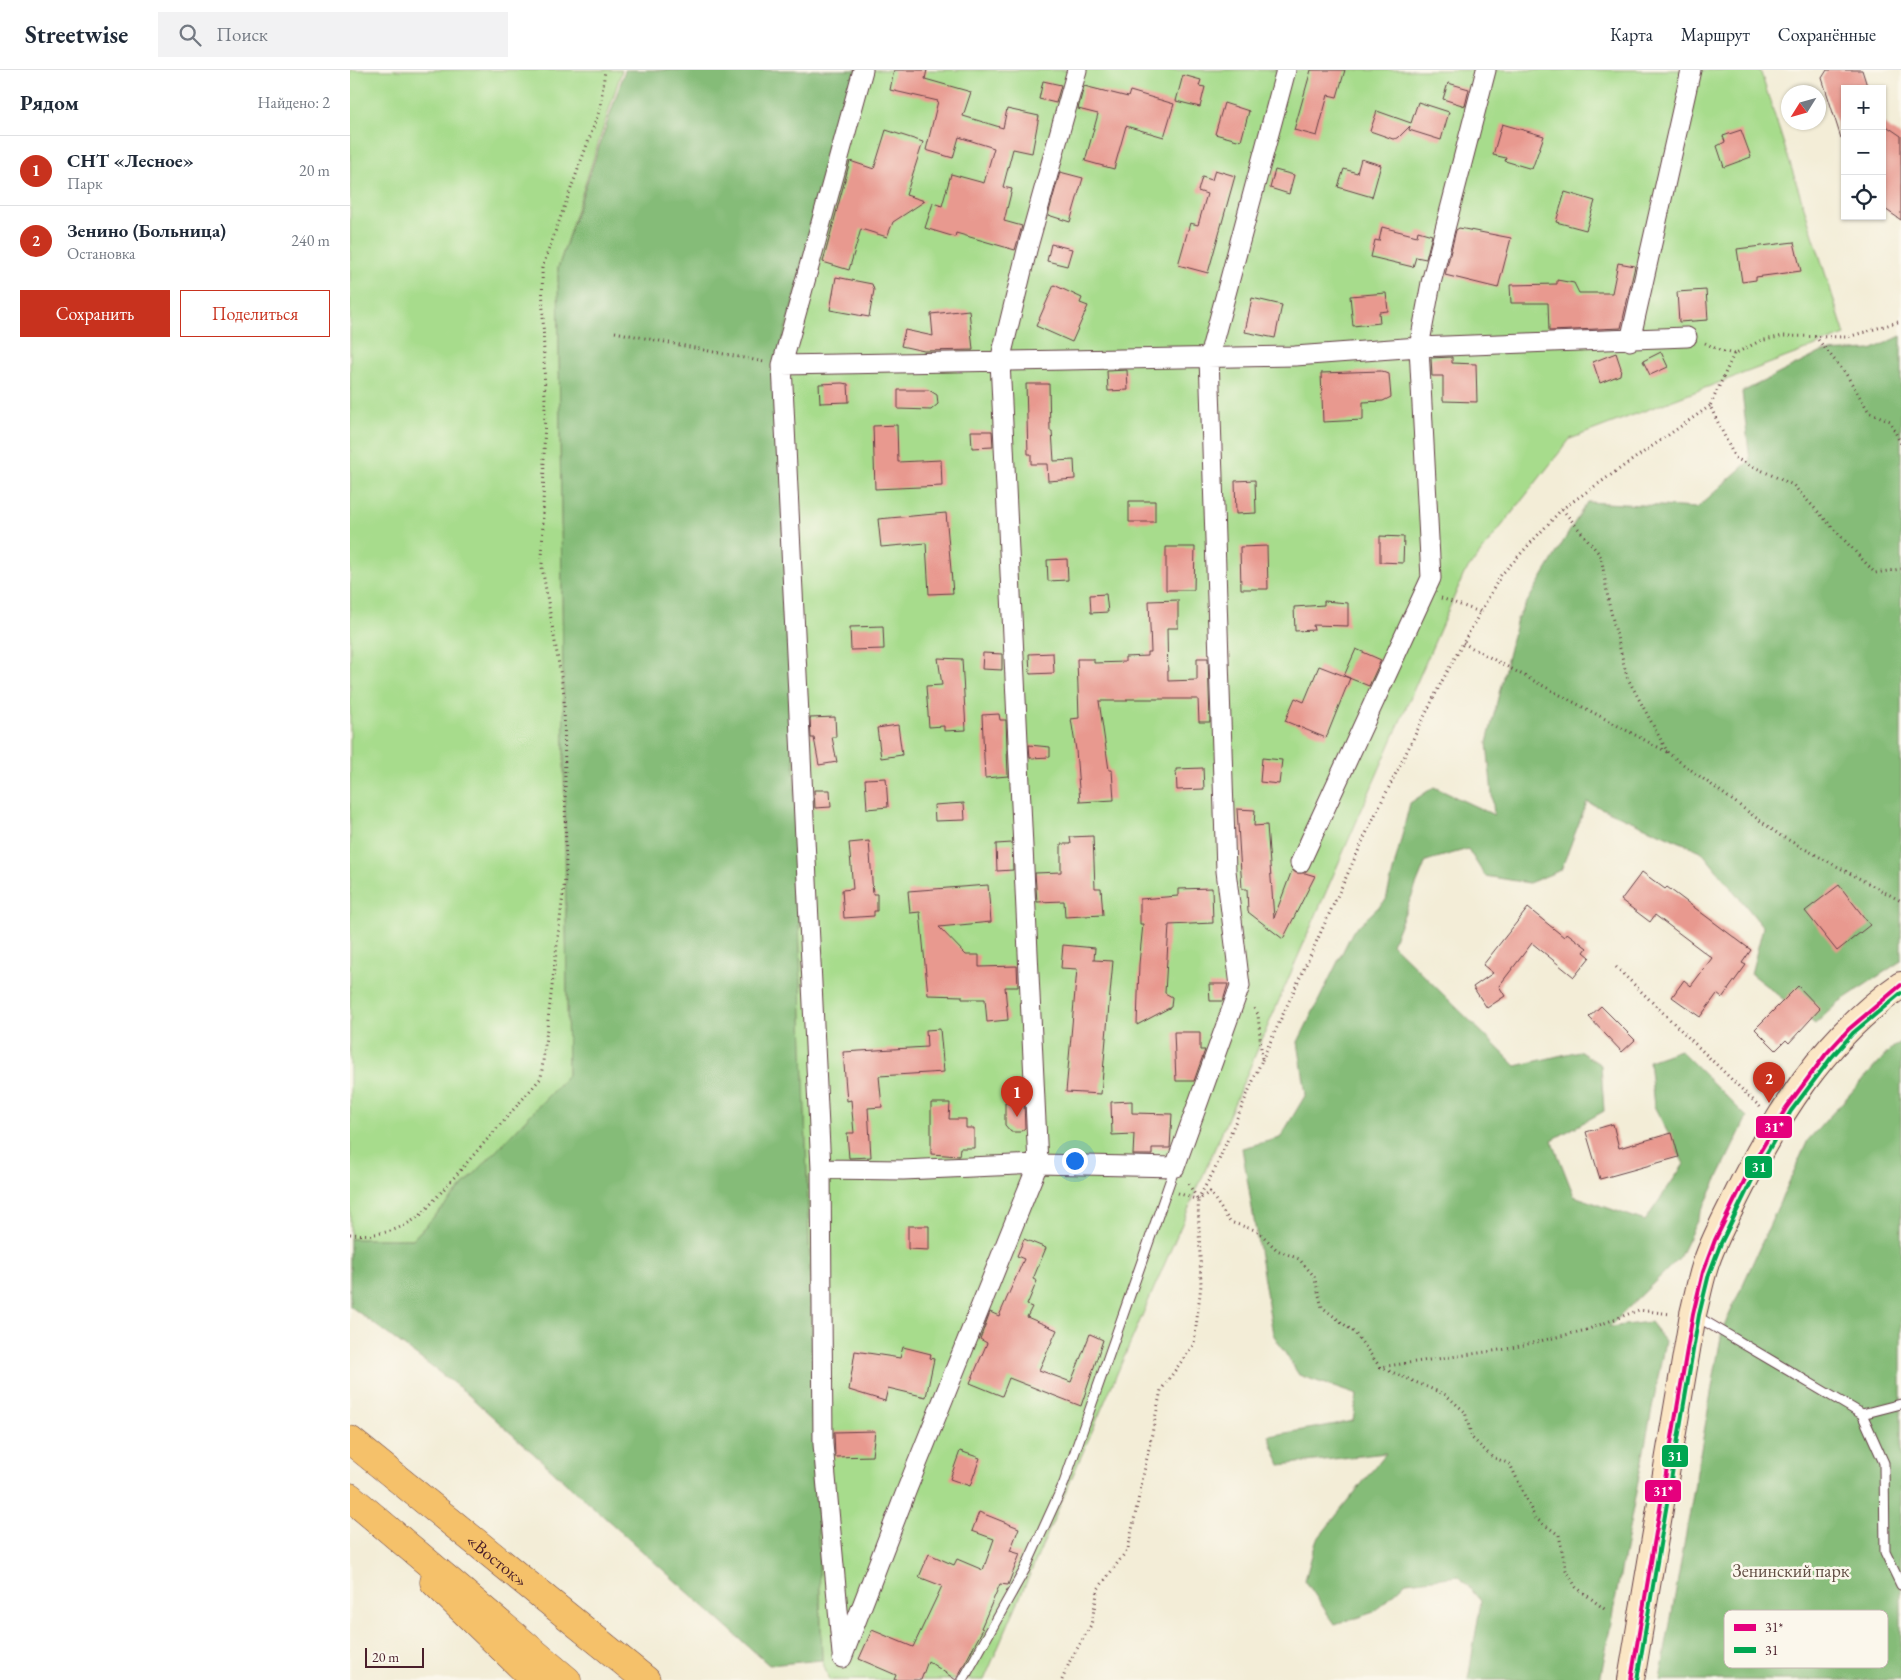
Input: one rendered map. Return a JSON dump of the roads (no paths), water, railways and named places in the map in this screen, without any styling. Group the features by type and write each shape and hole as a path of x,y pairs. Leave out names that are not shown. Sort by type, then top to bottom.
{"main road":[{"path":"1631,1680 1693,1314 1705,1265 1756,1157 1812,1070 1844,1032 1875,1002 1901,985"},
{"name":"«Восток»","path":"350,1440 646,1680"},
{"path":"350,1497 567,1680"},
{"path":"350,1501 535,1680"}],"street":[{"path":"863,70 782,366 821,1169 822,1444 842,1658 907,1489 1038,1164 1000,361 1077,70"},
{"path":"821,1169 903,1170 1038,1164 1175,1168 1240,986 1226,871 1209,357 1286,70"},
{"path":"1300,863 1431,578 1419,347 1431,283 1486,70"},
{"path":"1630,341 1691,70"},
{"path":"782,366 1295,356 1419,347 1630,341 1688,337"}],"lane":[{"path":"963,1680 1025,1569 1064,1483 1175,1168"},
{"path":"1693,1314 1862,1414 1884,1463 1885,1552 1901,1585"},
{"path":"1862,1414 1901,1404"}],"place":[{"name":"Зенино (Больница)","path":"1769,1103"},
{"name":"СНТ «Лесное»","path":"1017,1117"}],"park label":[{"name":"Зенинский парк","path":"1791,1570"}]}
